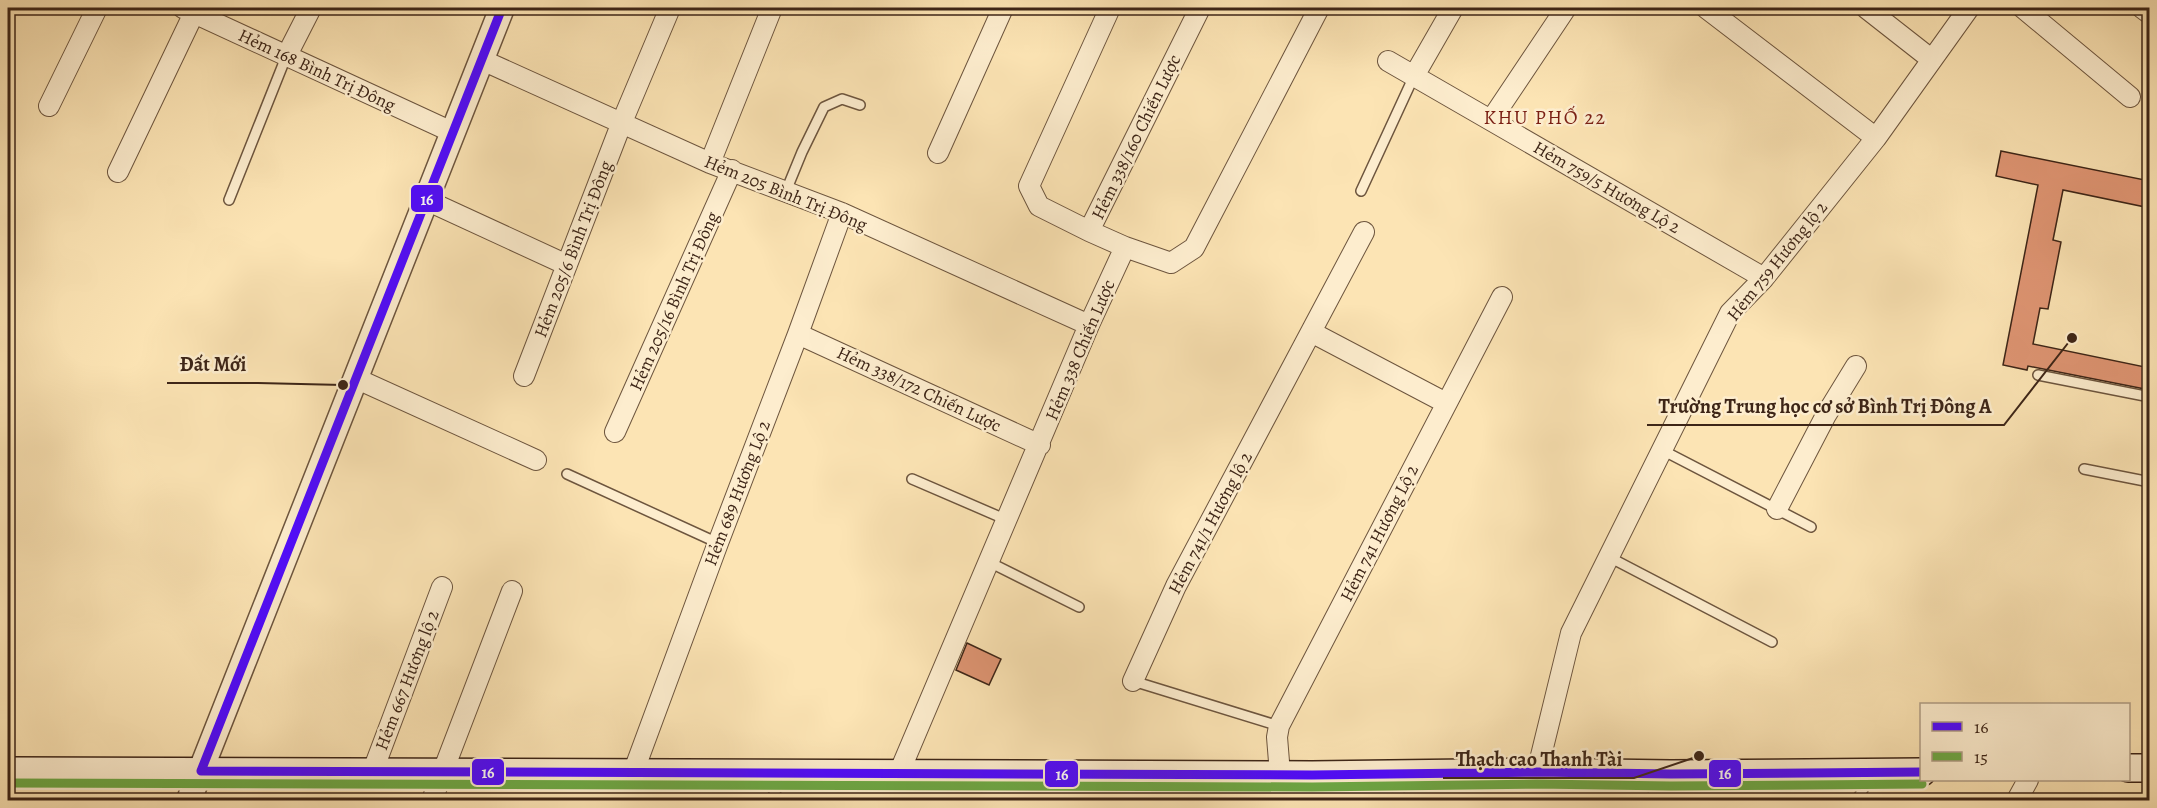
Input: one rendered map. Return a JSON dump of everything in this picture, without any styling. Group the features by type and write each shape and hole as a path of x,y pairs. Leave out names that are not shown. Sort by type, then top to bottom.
{"main road":[{"path":"2130,768 2150,768"},
{"path":"8,771 1280,774 1920,772"}],"street":[{"path":"49,106 97,8"},
{"path":"286,57 310,8"},
{"path":"189,801 502,8"},
{"name":"Hẻm 205/6 Bình Trị Đông","path":"524,375 622,122 670,8"},
{"path":"710,163 772,8"},
{"path":"938,153 1003,8"},
{"path":"1089,231 1039,206 1029,186 1110,8"},
{"name":"Hẻm 338/160 Chiến Lược","path":"1125,247 1089,231 1200,8"},
{"path":"1125,247 1171,263 1194,248 1319,8"},
{"path":"1414,76 1453,8"},
{"path":"1491,120 1566,8"},
{"path":"1706,8 1876,138"},
{"path":"1866,8 1931,59"},
{"name":"Hẻm 759 Hương lộ 2","path":"1537,772 1571,633 1731,313 1764,278 1876,138 1969,8"},
{"path":"2023,8 2130,97"},
{"path":"2142,8 2150,14"},
{"path":"118,172 188,10"},
{"name":"Hẻm 168 Bình Trị Đông","path":"188,10 452,132"},
{"name":"Hẻm 205 Bình Trị Đông","path":"482,60 710,163 842,213 1089,325"},
{"name":"Hẻm 759/5 Hương Lộ 2","path":"1388,61 1764,278"},
{"name":"Hẻm 205/16 Bình Trị Đông","path":"615,432 732,170"},
{"path":"426,200 567,265"},
{"name":"Hẻm 689 Hương Lộ 2","path":"633,773 842,213"},
{"name":"Hẻm 741/1 Hương lộ 2","path":"1132,681 1176,586 1364,232"},
{"name":"Hẻm 338 Chiến Lược","path":"899,772 1040,445 1089,325 1125,247"},
{"name":"Hẻm 741 Hương Lộ 2","path":"1280,774 1277,737 1279,726 1502,297"},
{"path":"1311,332 1446,404"},
{"name":"Hẻm 338/172 Chiến Lược","path":"798,334 1040,445"},
{"path":"1777,509 1826,415 1856,366"},
{"path":"355,378 536,460"},
{"name":"Hẻm 667 Hương lộ 2","path":"372,773 442,587"},
{"path":"432,801 512,591"},
{"path":"990,801 1001,773"},
{"path":"1656,801 1671,774"},
{"path":"2017,801 2027,781"}],"lane":[{"path":"229,200 286,57"},
{"path":"1361,191 1414,76"},
{"path":"786,191 824,107 842,99 860,105"},
{"path":"2038,375 2150,397"},
{"path":"1662,450 1811,527"},
{"path":"2084,468 2150,482"},
{"path":"567,474 718,543"},
{"path":"912,479 1007,520"},
{"path":"1609,557 1772,642"},
{"path":"989,562 1079,607"},
{"name":"Hẻm 741/1 Hương lộ 2","path":"1132,681 1279,726"},
{"path":"771,801 784,773"},
{"path":"1395,801 1407,773"},
{"path":"1857,801 1872,773"}],"building":[{"path":"2001,151 2150,181 2150,208 2063,190 2053,240 2061,242 2048,309 2040,308 2033,344 2150,368 2150,390 2028,366 2027,370 2003,365 2038,185 1996,176"},
{"path":"967,643 1001,659 989,685 956,670"}],"transit line":[{"name":"16","path":"201,771 502,8"},
{"name":"16","path":"201,771 1312,775 1537,772 1671,774 1920,772"},
{"name":"15","path":"8,783 1312,787 1537,784 1671,786 1922,784"}],"place":[{"name":"Trường Trung học cơ sở Bình Trị Đông A","path":"2072,338"},
{"name":"Đất Mới","path":"343,385"},
{"name":"Thạch cao Thanh Tài","path":"1699,756"}],"district":[{"name":"KHU PHỐ 22","path":"1545,117"}]}
